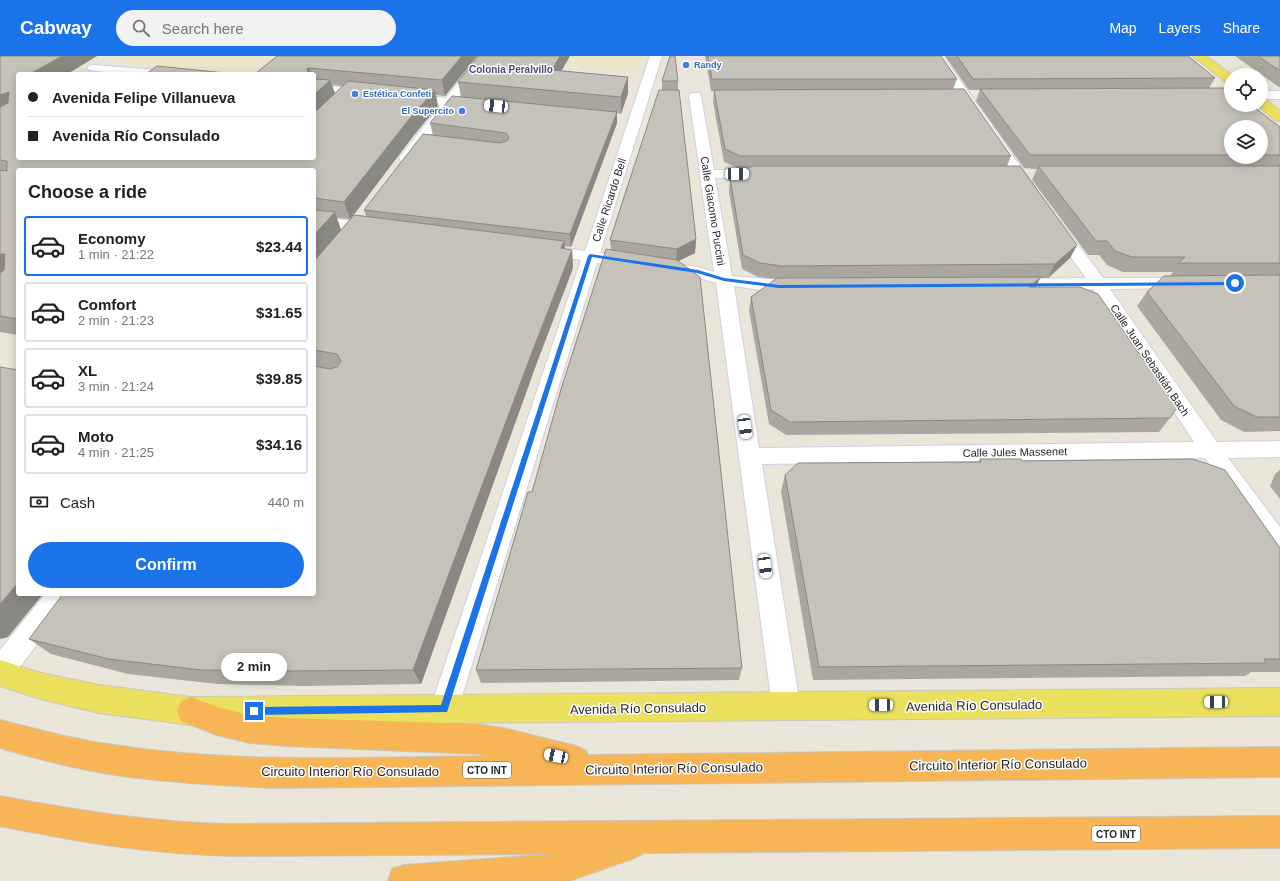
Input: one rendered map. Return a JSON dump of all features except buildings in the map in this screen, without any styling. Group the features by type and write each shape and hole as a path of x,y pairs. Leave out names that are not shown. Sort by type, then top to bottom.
{"highway":[{"path":"191,711 224,723 250,729 285,732 478,739 503,743 527,750 612,769"},
{"name":"Circuito Interior Río Consulado","path":"0,734 40,745 101,758 172,767 271,773 1280,762"},
{"name":"CTO INT","path":"0,811 42,820 109,830 182,838 268,840 1280,832"},
{"path":"404,881 554,870 649,837"}],"main road":[{"path":"1199,56 1224,75"},
{"path":"1268,108 1280,117"},
{"name":"Avenida Río Consulado","path":"0,672 41,686 99,699 191,711 1280,702"}],"street":[{"path":"397,170 485,56"},
{"name":"Calle Ricardo Bell","path":"444,709 590,256 644,97 656,56"},
{"name":"Calle Juan Sebastián Bach","path":"937,56 1042,207 1098,283 1210,449 1280,546"},
{"path":"86,72 105,60"},
{"path":"93,68 137,72"},
{"path":"316,89 380,95"},
{"path":"339,102 349,92"},
{"path":"1268,95 1280,95"},
{"path":"395,96 489,106"},
{"name":"Calle Giacomo Puccini","path":"695,96 706,174 724,280 786,706"},
{"path":"644,97 658,97"},
{"path":"620,119 635,120"},
{"path":"420,139 435,141"},
{"path":"706,174 778,174"},
{"path":"316,221 386,230"},
{"path":"528,248 698,272 724,280 779,286 811,286"},
{"path":"995,284 1201,283"},
{"name":"Calle Jules Massenet","path":"749,456 1280,449"},
{"path":"0,672 58,596"}],"shaded area":[{"path":"126,56 272,56 252,72 202,72 115,63"},
{"path":"569,56 643,56 636,73 564,66"}],"place":[{"name":"Randy","path":"686,65"},
{"name":"Estética Confeti","path":"355,94"},
{"name":"El Supercito","path":"462,111"}],"district":[{"name":"Colonia Peralvillo","path":"511,69"}],"route":[{"path":"254,711 444,709 590,256 698,272 724,280 779,286 1235,283"}]}
